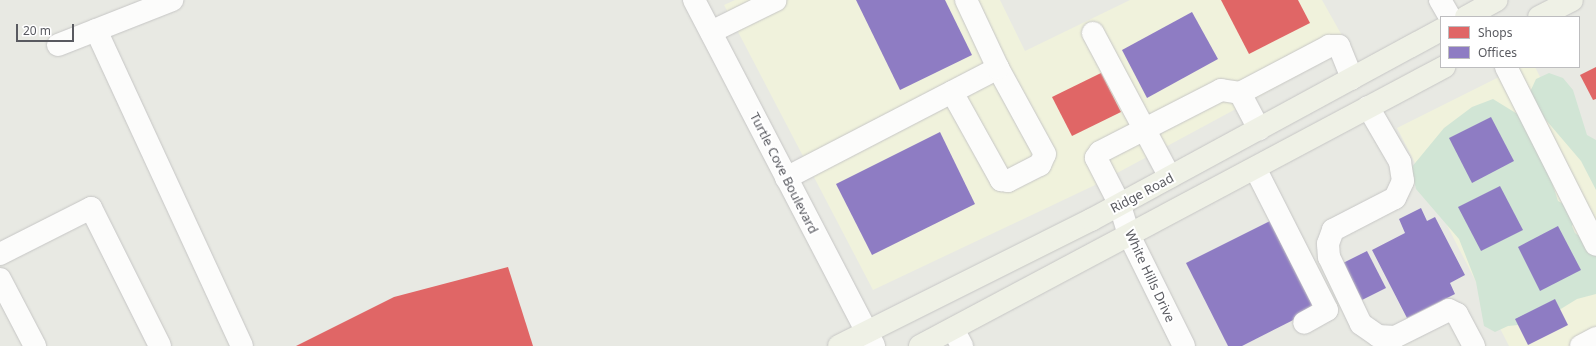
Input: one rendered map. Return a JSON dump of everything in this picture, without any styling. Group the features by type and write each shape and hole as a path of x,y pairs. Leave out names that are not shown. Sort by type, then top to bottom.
{"main road":[{"path":"1475,15 1497,0"},
{"path":"1541,16 1572,0"},
{"name":"Ridge Road","path":"839,346 870,339 1440,31"},
{"path":"920,346 957,337 1129,235 1442,68"}],"street":[{"path":"58,45 172,0"},
{"name":"Turtle Cove Boulevard","path":"694,0 870,339"},
{"path":"711,32 776,0"},
{"path":"952,92 1001,180 1008,181 1040,165 1045,154 998,68 966,0"},
{"path":"1440,0 1449,16"},
{"path":"96,30 242,346"},
{"path":"1093,33 1170,178"},
{"path":"1145,131 1221,90 1240,93 1334,44 1339,46 1352,78"},
{"path":"786,178 998,68"},
{"path":"1507,68 1596,245"},
{"path":"1240,93 1259,129"},
{"path":"1368,107 1400,162 1400,190 1395,198 1334,230 1328,244 1329,257 1361,324 1378,336 1395,337 1449,310 1457,314 1474,346"},
{"name":"White Hills Drive","path":"1145,131 1100,152 1096,158 1120,204 1129,235 1184,346"},
{"path":"1255,168 1327,310 1304,323"},
{"path":"0,254 91,208 160,346"},
{"path":"0,279 35,346"},
{"path":"1581,346 1596,338"}],"shaded area":[{"path":"735,0 1000,0 1025,51 1130,0 1322,0 1349,48 1093,186 873,290 724,5"},
{"path":"1517,68 1536,68 1596,186 1596,346 1509,346 1397,128"},
{"path":"1549,73 1563,78 1573,90 1587,135 1596,140 1596,190 1581,161 1534,106 1530,92 1536,79"},
{"path":"1493,99 1519,115 1548,170 1558,201 1578,212 1572,226 1575,233 1596,249 1596,294 1577,299 1538,323 1508,326 1495,332 1484,326 1476,282 1459,239 1416,189 1411,168 1444,128 1472,107"}],"building: Shops":[{"path":"1221,0 1298,0 1310,23 1249,54"},
{"path":"1596,67 1596,99 1593,100 1580,75"},
{"path":"1101,73 1121,112 1072,136 1052,97"},
{"path":"508,267 533,346 296,346 394,297"}],"building: Offices":[{"path":"856,0 945,0 972,55 900,90"},
{"path":"1192,12 1218,59 1147,98 1122,50"},
{"path":"1491,117 1514,161 1472,183 1449,138"},
{"path":"940,132 975,204 872,255 836,184"},
{"path":"1500,186 1523,230 1481,251 1458,207"},
{"path":"1421,208 1427,221 1435,217 1465,275 1450,283 1455,294 1407,318 1372,250 1405,233 1399,219"},
{"path":"1272,220 1317,308 1242,346 1228,346 1186,263"},
{"path":"1558,226 1581,270 1540,291 1518,247"},
{"path":"1367,251 1386,288 1362,300 1343,263"},
{"path":"1555,299 1568,325 1528,345 1515,319"}]}
